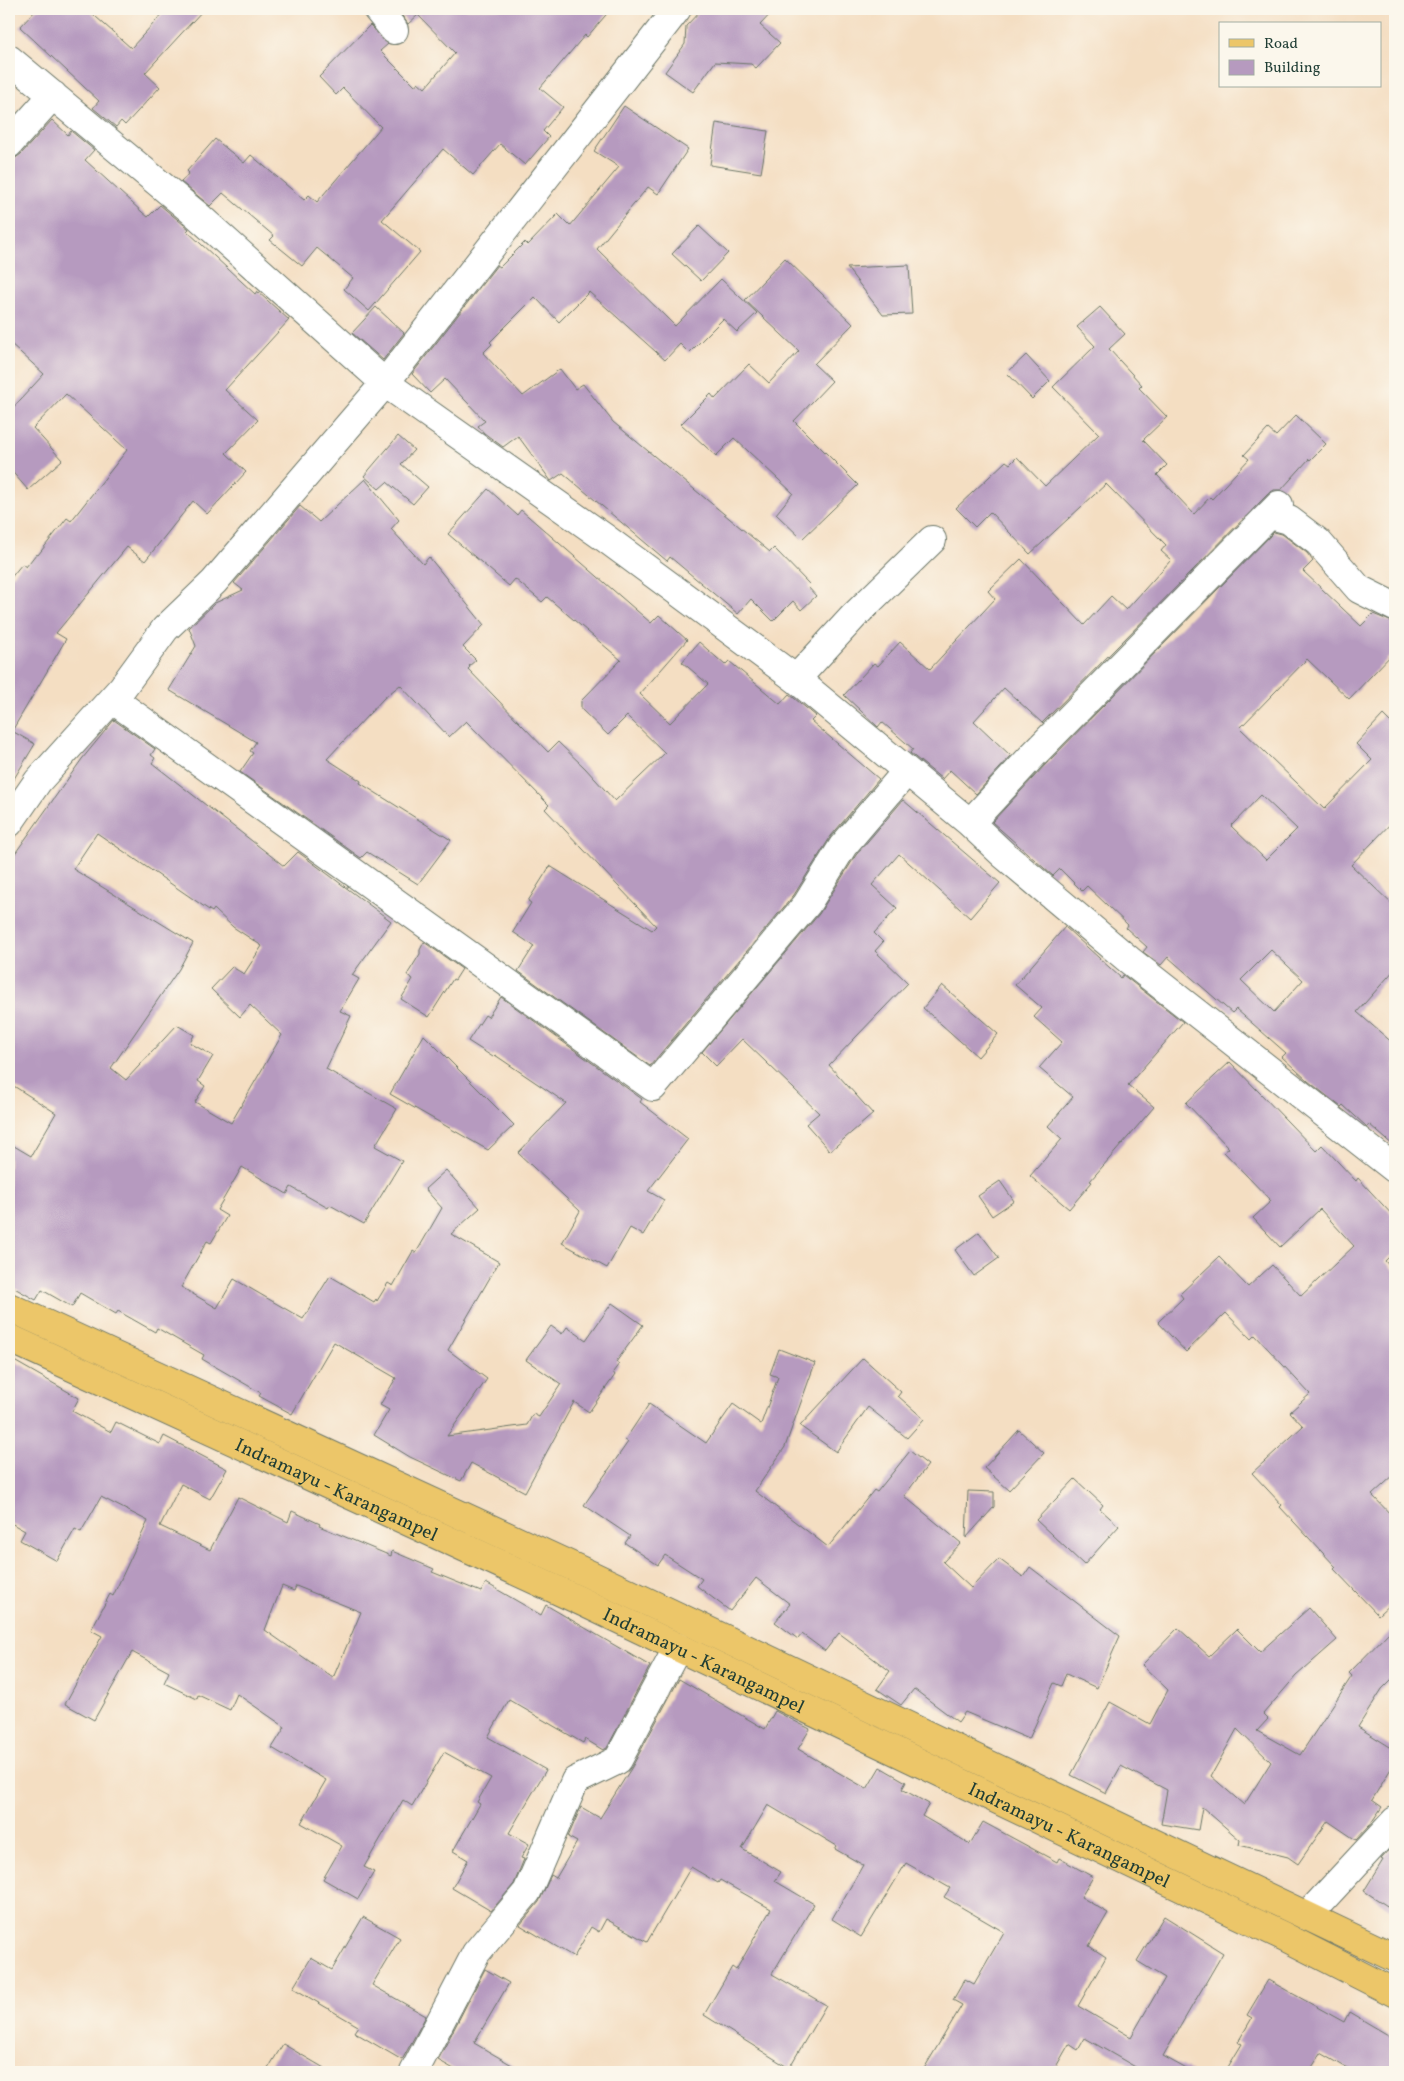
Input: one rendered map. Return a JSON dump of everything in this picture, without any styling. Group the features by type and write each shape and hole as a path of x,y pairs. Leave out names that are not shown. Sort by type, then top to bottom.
{"main road":[{"name":"Indramayu - Karangampel","path":"9,1307 591,1575 1395,1958"},
{"name":"Indramayu - Karangampel","path":"9,1338 669,1643 1283,1936 1395,1993"},
{"path":"669,1643 673,1615"},
{"path":"1016,1808 1029,1784"}],"street":[{"path":"377,9 394,30"},
{"path":"9,823 38,781 112,699 166,629 214,582 385,384 677,9"},
{"path":"9,59 197,215 385,384 605,538 796,679 906,772 970,823 1004,855 1129,960 1395,1169"},
{"path":"9,144 53,95"},
{"path":"970,823 1035,753 1274,510 1318,542 1359,589 1395,607"},
{"path":"796,679 854,616 932,540"},
{"path":"112,699 653,1087 807,904 843,846 906,772"},
{"path":"414,2072 476,1953 527,1892 575,1781 618,1760 669,1643"},
{"path":"1307,1916 1395,1821"}],"building":[{"path":"37,9 87,9 131,48 167,9 204,9 145,73 160,87 125,125 121,121 116,127 93,108 99,101 20,27"},
{"path":"397,9 611,9 587,37 585,35 540,88 563,107 543,131 549,137 525,165 500,144 473,175 443,149 382,220 420,252 369,311 344,289 353,278 317,248 302,266 270,240 274,236 223,193 210,206 181,182 189,173 187,171 215,139 244,163 251,155 304,200 309,195 317,202 381,127 343,88 336,95 319,77 370,25 388,44 380,51 415,86 418,82 425,88 455,53 418,15 408,24"},
{"path":"702,9 775,9 760,25 780,43 756,68 751,64 715,62 693,92 665,72 685,44 686,26"},
{"path":"624,106 688,149 658,194 648,187 597,249 675,326 721,279 757,313 737,332 723,319 689,353 680,344 665,360 589,292 559,322 535,297 490,342 492,344 483,353 523,396 560,369 575,389 583,384 613,422 770,552 774,548 810,585 808,587 816,596 801,610 793,601 773,621 751,599 738,614 670,557 667,561 563,473 551,481 518,436 503,447 484,433 478,426 485,421 445,379 430,393 412,374 497,265 500,267 525,242 528,245 558,214 570,226 619,167 594,151"},
{"path":"52,120 68,135 71,131 94,150 85,160 142,212 148,217 160,205 189,229 187,231 255,294 257,291 289,320 225,390 258,420 226,453 246,472 207,514 193,501 145,561 127,547 56,633 66,639 12,731 35,744 9,787 9,580 22,564 26,567 36,554 38,555 67,518 71,521 127,450 66,394 33,428 62,460 28,490 9,468 9,412 44,374 9,342 9,159 14,159 21,154"},
{"path":"716,123 768,131 761,173 710,165"},
{"path":"699,226 728,253 701,281 672,254"},
{"path":"785,258 853,324 814,364 832,381 794,421 858,485 802,539 776,514 793,493 734,438 716,456 681,424 711,394 715,399 749,364 769,383 799,351 745,300"},
{"path":"909,265 912,314 883,315 847,268"},
{"path":"376,307 404,333 383,360 352,333"},
{"path":"1100,307 1125,334 1109,349 1142,385 1139,388 1167,417 1143,440 1167,465 1157,475 1194,514 1210,497 1212,499 1249,459 1244,455 1268,429 1276,436 1296,415 1326,444 1309,459 1281,490 1274,490 1268,494 1042,723 1004,688 974,721 1011,756 976,794 950,770 942,779 910,753 913,749 882,722 878,727 844,695 874,663 878,666 900,642 930,669 995,599 988,591 1021,559 1084,625 1111,596 1126,610 1171,560 1161,551 1166,545 1106,484 1030,554 990,512 975,527 956,508 1006,461 1010,464 1017,457 1045,486 1099,434 1053,387 1095,346 1077,327"},
{"path":"1026,355 1050,381 1032,399 1007,373"},
{"path":"398,436 414,450 401,464 428,487 413,504 387,482 379,489 364,476"},
{"path":"365,479 399,520 391,529 423,564 429,557 484,625 463,647 476,660 468,669 548,752 558,742 615,801 665,753 627,716 608,735 581,709 581,701 621,660 547,597 542,602 515,579 509,586 448,534 488,489 517,515 521,510 651,623 659,615 687,640 640,694 670,723 708,684 682,662 699,642 725,665 729,661 780,704 789,694 816,716 811,721 879,779 831,836 794,895 650,1066 518,971 534,946 513,932 531,903 528,901 550,866 652,930 656,926 545,809 549,805 466,721 449,737 400,685 384,698 327,759 361,781 360,783 451,840 418,884 367,852 361,858 240,772 253,753 250,751 256,742 169,690 196,646 189,628 215,603 243,590 234,583 300,506 319,522"},
{"path":"1274,532 1282,534 1307,553 1313,561 1303,571 1361,626 1373,614 1395,623 1395,651 1349,699 1307,659 1240,728 1324,809 1372,760 1356,744 1383,715 1395,727 1395,819 1351,865 1395,907 1395,969 1357,1012 1395,1045 1395,1147 1369,1124 1367,1127 1343,1105 1341,1107 1308,1081 1282,1057 1286,1053 1236,1009 1232,1013 1168,957 1161,965 1143,952 1147,947 1126,928 1128,925 1087,886 1082,891 1060,869 1053,876 992,822 1046,764","holes":["1261,795 1297,829 1266,860 1231,826","1271,950 1303,980 1274,1012 1241,980"]},
{"path":"114,720 155,749 151,755 155,758 152,763 284,866 298,852 391,921 352,975 359,979 340,1011 351,1016 326,1069 397,1109 375,1146 402,1161 364,1224 330,1205 328,1208 291,1187 287,1194 242,1167 217,1210 227,1216 211,1243 207,1241 181,1287 217,1308 234,1279 303,1319 330,1276 374,1302 376,1299 377,1301 388,1283 393,1286 413,1251 416,1253 442,1208 425,1189 446,1170 480,1208 451,1234 499,1262 448,1350 487,1379 447,1436 527,1425 533,1414 539,1417 561,1384 526,1360 551,1326 562,1334 567,1327 586,1340 612,1303 643,1325 616,1362 619,1364 613,1372 615,1375 589,1412 574,1402 525,1492 471,1463 461,1481 410,1457 374,1435 389,1410 380,1405 396,1378 334,1342 292,1414 259,1396 261,1393 202,1359 204,1355 157,1328 155,1332 118,1311 116,1314 80,1293 72,1307 42,1290 36,1300 9,1285 9,1143 31,1156 56,1113 9,1083 9,862 82,759","holes":["97,833 212,912 214,909 233,927 262,946 244,974 232,967 211,989 240,1017 250,1005 282,1035 231,1123 195,1102 205,1086 198,1081 213,1056 190,1043 194,1035 177,1025 126,1080 111,1068 179,969 193,943 73,869"]},
{"path":"903,800 1000,883 970,918 899,854 872,885 897,908 874,933 883,942 875,951 908,983 829,1065 873,1114 830,1151 806,1124 819,1113 742,1039 716,1066 702,1052 819,914 856,855"},
{"path":"1065,927 1121,978 1123,975 1183,1022 1128,1085 1154,1107 1090,1181 1092,1182 1069,1209 1030,1176 1062,1139 1048,1126 1073,1097 1039,1068 1062,1042 1034,1017 1042,1008 1015,985"},
{"path":"424,942 462,969 455,980 453,979 429,1017 401,999 413,979 407,975 420,954"},
{"path":"942,985 998,1034 978,1057 923,1008"},
{"path":"501,997 642,1099 640,1102 688,1139 648,1191 664,1200 643,1235 630,1228 607,1268 562,1243 580,1211 518,1153 566,1103 495,1055 493,1057 468,1041 485,1015 488,1017"},
{"path":"424,1035 514,1125 488,1150 390,1094"},
{"path":"1230,1062 1316,1151 1322,1145 1356,1181 1358,1178 1395,1218 1395,1251 1385,1261 1395,1272 1395,1474 1372,1495 1395,1519 1395,1599 1378,1615 1334,1569 1336,1567 1280,1507 1282,1505 1252,1473 1303,1426 1290,1412 1310,1394 1255,1335 1251,1339 1226,1313 1186,1352 1158,1322 1183,1298 1180,1294 1219,1257 1248,1287 1272,1265 1301,1296 1354,1246 1320,1209 1280,1247 1253,1218 1271,1201 1224,1152 1229,1148 1186,1103"},
{"path":"1000,1181 1014,1201 992,1216 978,1196"},
{"path":"979,1232 999,1258 974,1276 955,1250"},
{"path":"779,1349 815,1363 785,1447 755,1491 828,1547 874,1490 877,1492 910,1451 928,1465 904,1496 961,1543 943,1562 971,1588 999,1559 1023,1577 1030,1567 1120,1636 1097,1688 1066,1674 1061,1686 1054,1683 1029,1739 965,1712 958,1722 914,1689 901,1705 877,1689 890,1671 839,1633 825,1651 802,1634 798,1639 775,1622 790,1604 756,1578 730,1611 697,1586 702,1579 665,1555 658,1565 625,1543 630,1536 584,1505 628,1442 625,1440 649,1404 706,1443 733,1404 761,1424 778,1377 770,1374"},
{"path":"9,1358 79,1398 72,1411 111,1432 116,1422 160,1444 164,1436 227,1469 210,1499 181,1484 160,1526 210,1550 238,1497 288,1522 292,1511 320,1524 319,1526 391,1556 392,1551 434,1569 432,1572 481,1592 486,1583 541,1615 546,1605 650,1666 607,1748 603,1750 585,1739 583,1743 509,1700 488,1737 546,1770 509,1833 529,1844 521,1858 524,1859 514,1884 491,1911 452,1888 468,1860 453,1851 480,1804 477,1802 491,1778 444,1752 412,1806 403,1800 364,1867 374,1872 358,1899 323,1879 342,1846 301,1823 326,1780 272,1748 285,1727 237,1694 230,1710 198,1695 197,1699 164,1683 169,1672 132,1652 94,1720 65,1704 102,1636 91,1630 110,1594 113,1596 148,1521 101,1497 81,1532 75,1529 57,1561 20,1540 25,1531 9,1522","holes":["282,1586 294,1591 296,1586 361,1612 333,1678 265,1630"]},
{"path":"863,1358 901,1392 898,1396 924,1419 907,1438 868,1407 836,1452 800,1426"},
{"path":"1019,1430 1044,1453 1009,1490 984,1468"},
{"path":"1075,1479 1103,1505 1100,1509 1119,1526 1084,1565 1036,1520"},
{"path":"968,1491 994,1492 994,1507 966,1538"},
{"path":"1309,1608 1337,1640 1296,1676 1263,1714 1268,1719 1257,1731 1300,1755 1352,1676 1349,1673 1395,1626 1395,1676 1382,1689 1358,1727 1395,1750 1395,1762 1372,1800 1382,1807 1369,1826 1356,1840 1328,1821 1298,1864 1288,1857 1239,1845 1240,1840 1202,1807 1198,1830 1161,1824 1167,1790 1121,1766 1106,1793 1071,1775 1110,1702 1150,1724 1168,1690 1142,1665 1178,1628 1209,1656 1237,1629 1260,1652","holes":["1237,1729 1271,1762 1244,1805 1211,1776"]},
{"path":"679,1679 765,1729 775,1711 810,1729 798,1749 867,1789 880,1767 906,1782 902,1789 929,1804 922,1816 970,1844 983,1822 1057,1862 1059,1858 1093,1877 1081,1897 1108,1913 1089,1946 1106,1957 1078,2006 1131,2037 1165,1978 1137,1961 1164,1916 1223,1953 1163,2056 1192,2072 1144,2072 1085,2038 1078,2050 1069,2044 1053,2072 922,2072 962,2005 953,2000 965,1979 974,1984 1004,1932 944,1897 950,1888 906,1863 861,1937 832,1919 863,1865 835,1849 837,1846 768,1805 742,1849 781,1872 775,1881 814,1904 772,1974 826,2005 789,2068 704,2015 732,1967 736,1970 771,1909 720,1880 718,1883 691,1867 647,1942 606,1919 599,1932 591,1927 574,1957 520,1925 539,1902 551,1875 556,1878 577,1842 568,1837 581,1807 600,1818 632,1767"},
{"path":"1395,1844 1395,1911 1364,1891 1383,1860 1381,1859"},
{"path":"363,1917 400,1938 372,1985 426,2016 402,2060 354,2032 358,2026 293,1988 311,1958 332,1970"},
{"path":"485,1969 509,1983 474,2043 524,2072 459,2072 438,2060"},
{"path":"1268,1980 1344,2022 1349,2012 1395,2039 1395,2072 1354,2072 1321,2053 1309,2072 1225,2072 1242,2044 1238,2042 1252,2018 1247,2015"},
{"path":"283,2044 331,2072 266,2072"}]}
